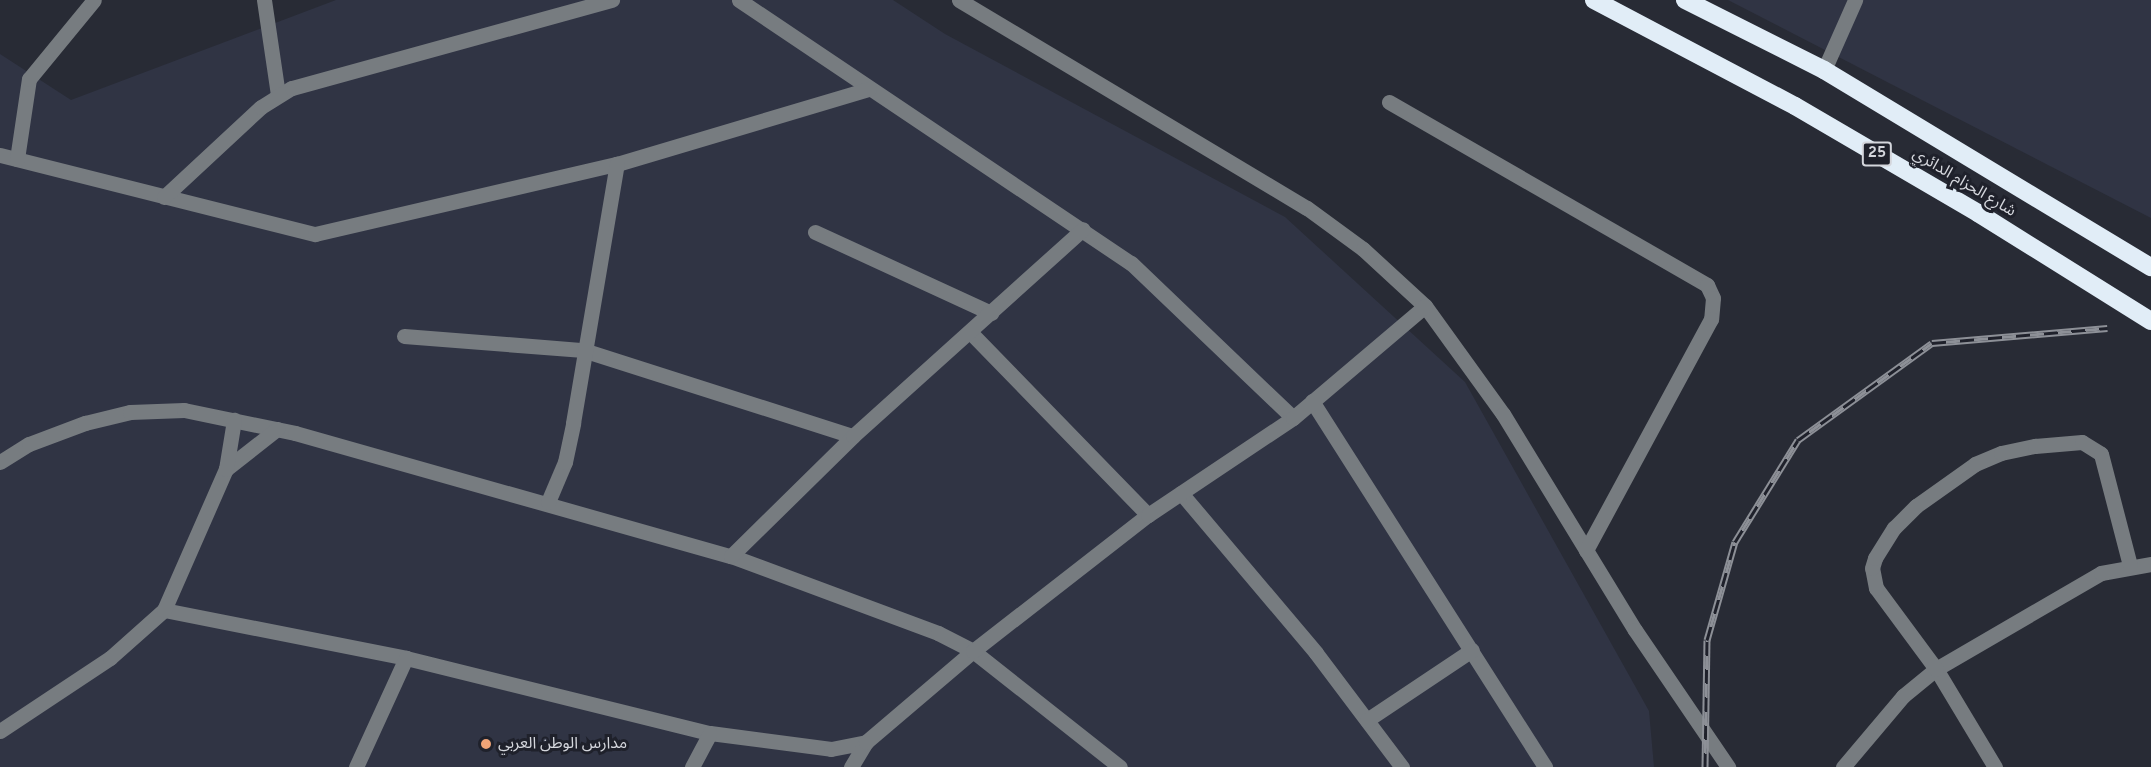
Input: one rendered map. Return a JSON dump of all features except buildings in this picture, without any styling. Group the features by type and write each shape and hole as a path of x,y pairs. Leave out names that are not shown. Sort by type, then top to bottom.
{"highway":[{"name":"شارع الحزام الدائري","path":"1594,0 1795,106 1978,213 2151,321"},
{"name":"شارع الحزام الدائري","path":"1694,2 1824,70 2151,267"}],"street":[{"path":"17,159 29,79 94,0"},
{"path":"264,0 278,95"},
{"path":"165,197 278,95 292,88 612,0"},
{"path":"739,0 1131,263 1293,418"},
{"path":"959,0 1307,208 1363,249 1425,306 1503,414 1586,550 1728,767"},
{"path":"1824,70 1855,0"},
{"path":"0,155 315,234 617,164 869,89"},
{"path":"1389,102 1707,285 1713,298 1711,319 1586,550"},
{"path":"548,502 567,452 617,164"},
{"path":"731,556 853,436 971,333 1083,229"},
{"path":"815,232 991,313"},
{"path":"851,767 866,742 973,651 1148,515 1293,418 1425,306"},
{"path":"971,333 1148,515"},
{"path":"404,336 583,350 853,436"},
{"path":"1312,401 1545,767"},
{"path":"0,462 29,444 85,423 130,412 184,410 277,429 548,502 731,556 898,617 973,651 1120,767"},
{"path":"0,731 110,658 164,610 226,469 234,420"},
{"path":"226,469 277,429"},
{"path":"1995,767 1936,669 1876,588 1872,567 1894,528 1916,506 1975,465 2001,453 2035,446 2082,442 2094,447 2101,454 2130,565"},
{"path":"1181,493 1367,720 1402,767"},
{"path":"1843,767 1903,696 1936,669 2101,573 2130,565 2151,564"},
{"path":"164,610 406,658 710,733 831,749 866,742"},
{"path":"1367,720 1472,650"},
{"path":"356,767 406,658"},
{"path":"693,767 710,733"}],"shaded area":[{"path":"336,0 893,0 945,34 1285,217 1465,382 1649,711 1654,767 0,767 0,54 71,100"},
{"path":"1728,0 2151,0 2151,218"}],"railway":[{"path":"1705,767 1707,640 1735,542 1798,440 1932,343 2107,328"}],"place":[{"name":"مدارس الوطن العربي","path":"486,744"}]}
